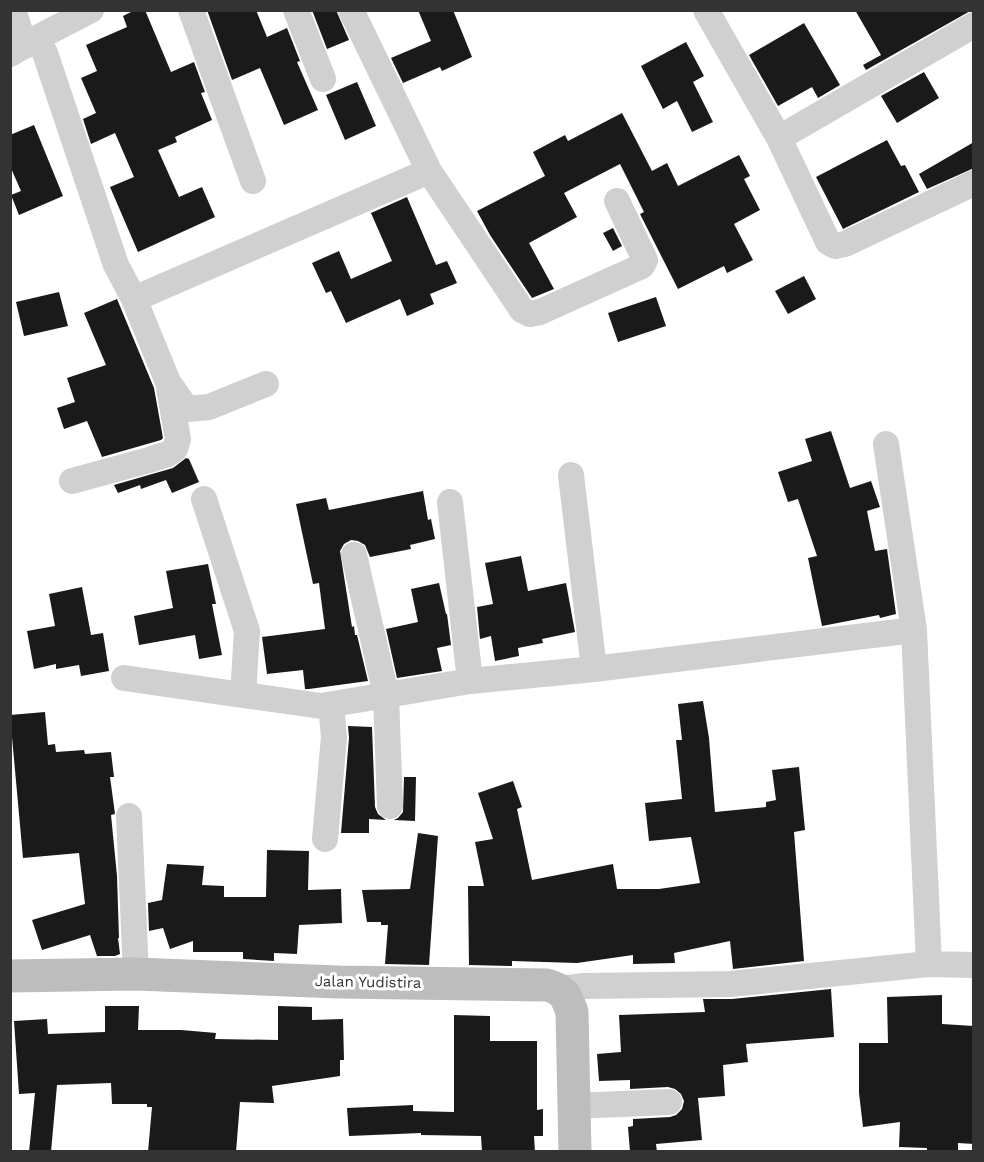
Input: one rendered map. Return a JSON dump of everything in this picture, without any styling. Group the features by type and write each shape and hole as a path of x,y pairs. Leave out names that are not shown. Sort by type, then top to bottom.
{"street":[{"path":"13,10 24,46"},
{"path":"24,46 91,10"},
{"path":"191,10 253,181"},
{"path":"296,10 323,79"},
{"path":"351,10 429,171 522,310 530,314 540,312 642,266 645,260 617,201"},
{"path":"706,10 779,138 828,242 835,246 845,244 974,183"},
{"path":"779,138 974,25"},
{"path":"24,46 45,53 106,237 168,382 178,439 175,449 168,454 72,481"},
{"path":"134,299 429,171"},
{"path":"168,382 187,409 209,407 266,384"},
{"path":"886,444 914,630 929,964"},
{"path":"571,475 594,669"},
{"path":"204,499 247,631 243,695"},
{"path":"450,502 470,681"},
{"path":"354,555 386,695 390,806"},
{"path":"124,678 321,706 470,681 594,669 914,630"},
{"path":"325,840 334,737 331,705"},
{"path":"129,816 136,974"},
{"path":"575,1152 572,1012 560,989 584,986 730,984 929,964 974,965"},
{"name":"Jalan Yudistira","path":"10,976 136,974 338,982 524,983 547,985 560,989"},
{"path":"574,1106 669,1102"}],"building":[{"path":"135,10 145,10 171,72 194,62 205,92 201,93 212,120 175,137 177,142 158,150 179,197 202,187 215,217 138,252 110,187 134,177 115,133 91,144 83,119 96,113 81,78 97,71 86,45 127,27 123,16"},
{"path":"207,10 256,10 267,37 287,28 300,61 297,62 318,110 284,125 260,68 232,80"},
{"path":"312,10 336,10 349,40 327,49"},
{"path":"418,10 453,10 472,57 442,71 440,67 403,83 391,58 431,41"},
{"path":"855,10 972,10 866,70 863,65 881,55"},
{"path":"804,23 840,85 818,98 812,87 778,106 749,55"},
{"path":"686,42 704,76 693,82 713,122 692,132 677,101 663,109 641,66"},
{"path":"924,72 939,98 897,123 881,96"},
{"path":"357,82 376,126 345,140 326,95"},
{"path":"622,113 652,171 667,163 678,186 739,155 750,176 744,179 760,210 734,224 753,260 727,273 724,266 678,289 640,214 644,212 620,164 564,193 577,217 529,243 554,289 532,298 490,235 477,211 545,176 533,152 565,135 568,141"},
{"path":"34,125 63,196 19,215 11,195 21,191 10,166 10,135"},
{"path":"887,140 901,166 905,165 919,192 843,229 816,177"},
{"path":"974,142 974,168 927,189 919,174"},
{"path":"407,197 436,265 447,261 457,283 430,294 434,304 407,316 400,299 346,323 331,291 326,293 312,263 339,251 351,279 392,261 371,213"},
{"path":"613,228 622,246 613,251 603,233"},
{"path":"804,276 816,299 788,314 775,291"},
{"path":"59,292 68,326 24,336 16,302"},
{"path":"656,297 666,326 618,342 608,313"},
{"path":"117,299 154,388 163,438 102,457 87,421 64,429 57,408 75,402 67,378 106,365 84,313"},
{"path":"831,431 850,488 871,481 880,507 867,511 875,551 887,549 896,614 822,626 808,558 817,556 798,499 788,502 778,472 812,461 805,439"},
{"path":"186,458 189,459 199,482 172,493 166,480 141,489 140,485 118,493 114,485 173,468"},
{"path":"423,491 428,520 431,519 435,539 410,545 411,549 370,557 365,545 358,541 351,540 344,544 340,551 352,627 354,626 355,635 357,635 368,681 305,689 303,670 267,674 262,637 325,629 319,583 313,584 296,504 326,498 329,510"},
{"path":"521,556 528,591 566,583 575,632 542,639 543,643 518,648 519,656 495,661 491,636 480,639 477,607 493,604 485,563"},
{"path":"208,564 216,604 212,604 222,655 199,659 195,635 139,645 134,616 173,608 166,571"},
{"path":"439,583 447,614 451,645 437,648 442,671 397,678 386,629 418,622 411,589"},
{"path":"82,587 91,635 103,633 109,671 81,676 79,665 56,669 56,664 34,669 27,631 55,626 49,594"},
{"path":"703,701 709,738 715,812 766,807 766,802 776,800 772,770 799,767 805,830 794,832 804,961 733,969 730,941 674,953 675,963 633,964 633,955 577,963 512,961 512,966 469,965 468,886 484,886 475,842 493,839 478,793 513,781 522,807 517,809 532,880 613,864 617,889 659,889 700,883 691,837 649,841 645,803 682,799 676,740 682,740 678,704"},
{"path":"45,712 48,745 55,744 56,752 84,750 85,754 111,752 114,777 110,777 115,814 111,815 117,876 120,954 115,956 97,956 90,935 42,950 32,920 85,904 79,853 23,858 10,715"},
{"path":"348,726 372,727 375,807 378,814 386,820 369,819 369,833 341,833"},
{"path":"404,777 416,777 415,821 394,820 403,812"},
{"path":"418,833 438,836 429,965 385,964 388,925 381,925 381,922 367,922 362,890 410,889"},
{"path":"267,850 309,851 308,890 341,889 342,923 299,925 297,954 274,953 274,961 243,959 243,952 193,952 193,941 170,949 163,928 149,931 148,903 162,900 167,864 204,866 202,885 224,886 224,897 266,897"},
{"path":"831,989 834,1037 746,1044 748,1062 723,1065 725,1096 698,1098 702,1140 656,1144 657,1152 630,1152 628,1127 633,1126 633,1119 676,1115 682,1109 684,1101 681,1094 668,1087 630,1089 630,1080 599,1081 597,1054 621,1052 619,1015 705,1012 703,999 732,999"},
{"path":"942,995 942,1024 974,1026 974,1144 958,1143 958,1152 899,1147 900,1122 863,1127 859,1093 859,1043 888,1043 887,997"},
{"path":"105,1006 139,1006 138,1030 216,1033 215,1039 278,1040 278,1006 312,1007 312,1020 343,1019 344,1060 340,1060 340,1076 272,1086 274,1103 240,1102 236,1152 148,1152 152,1107 147,1107 147,1104 112,1104 111,1083 57,1085 51,1152 29,1152 35,1093 19,1094 14,1021 47,1019 48,1034 105,1032"},
{"path":"454,1015 490,1016 490,1041 537,1041 537,1110 543,1109 543,1136 534,1136 535,1152 482,1152 481,1136 421,1135 421,1133 349,1136 347,1108 413,1105 413,1111 454,1112"}]}
